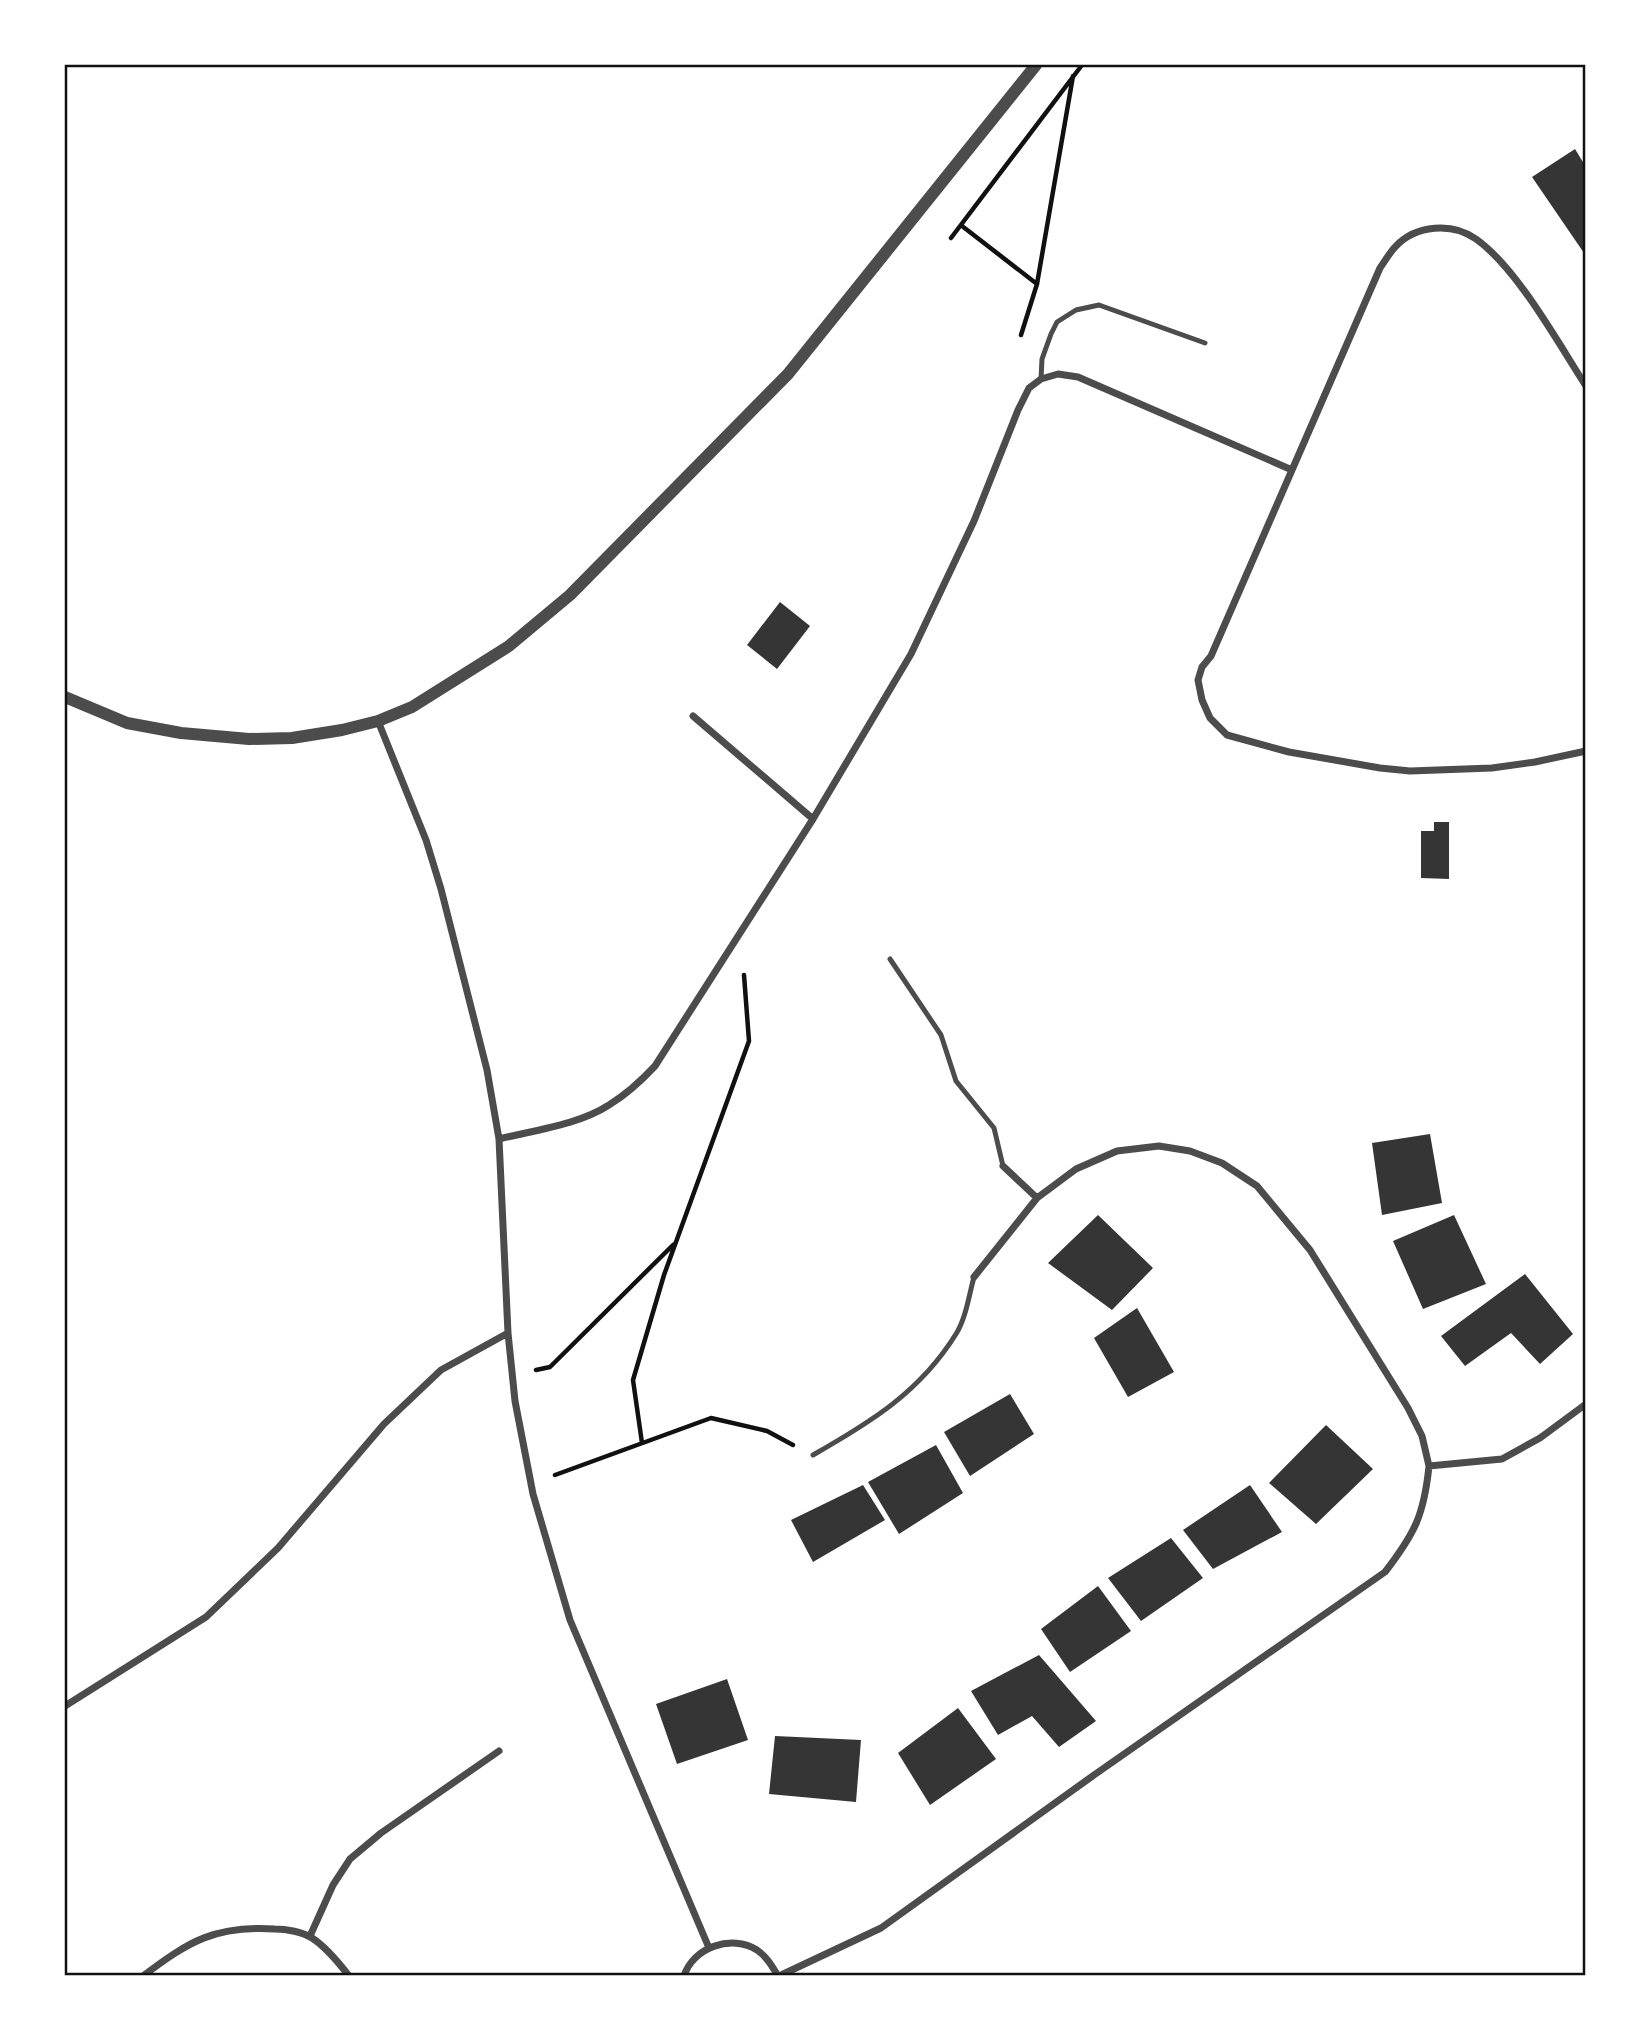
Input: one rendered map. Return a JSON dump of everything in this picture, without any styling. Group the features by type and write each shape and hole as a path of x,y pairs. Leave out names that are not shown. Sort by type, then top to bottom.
{"street":[{"path":"65,697 127,723 181,733 236,738 292,738 378,721 412,707 509,646 569,595 788,374 1036,65"},
{"path":"1586,386 1535,308 1490,250 1460,230 1425,229 1409,236 1396,246 1380,268 1211,656 1202,667 1198,680 1202,700 1210,718 1227,735 1289,752 1410,771 1492,768 1586,751"},
{"path":"499,1139 583,1117 607,1107 631,1090 655,1066 813,819 911,654 974,521 1017,411 1029,388 1041,379 1058,374 1079,377 1292,470"},
{"path":"693,716 813,819"},
{"path":"378,721 426,840 487,1070 499,1139 512,1376 531,1484 570,1620 709,1948"},
{"path":"684,1976 696,1957 709,1948 725,1943 742,1944 757,1950 770,1962 778,1976 881,1928 1094,1774 1385,1572 1407,1544 1419,1523 1429,1466 1422,1436 1408,1408 1310,1250 1257,1186 1223,1163 1190,1151 1158,1146 1117,1151 1076,1169 1037,1198 974,1277"},
{"path":"1003,1166 1037,1198"},
{"path":"65,1706 206,1617 278,1548 393,1415 441,1370 508,1333"},
{"path":"1429,1466 1502,1459 1540,1438 1586,1405"},
{"path":"310,1936 333,1885 350,1858 381,1833 499,1751"},
{"path":"143,1976 178,1950 217,1932 238,1928 284,1929 310,1936 349,1976"}],"lane":[{"path":"1041,379 1042,359 1057,322 1076,310 1099,305 1205,342"},
{"path":"890,960 941,1035 956,1081 994,1128 1003,1166"},
{"path":"813,1455 891,1407 926,1373 957,1332 974,1277"}],"path":[{"path":"951,238 1082,65"},
{"path":"1018,347 1037,284 1073,76"},
{"path":"962,226 1037,284"},
{"path":"642,1443 633,1380 676,1242 749,1041 742,933"},
{"path":"512,1376 551,1367 676,1242"},
{"path":"531,1484 710,1418 767,1432 813,1455"}],"building":[{"path":"1575,149 1586,167 1586,256 1532,177"},
{"path":"780,602 810,626 777,669 747,645"},
{"path":"1434,822 1449,822 1449,879 1421,878 1421,831 1434,831"},
{"path":"1430,1134 1442,1203 1382,1215 1372,1143"},
{"path":"1098,1215 1153,1268 1112,1310 1048,1263"},
{"path":"1454,1215 1486,1284 1423,1309 1393,1241"},
{"path":"1525,1274 1573,1334 1540,1364 1511,1333 1465,1366 1441,1336"},
{"path":"1137,1308 1174,1372 1128,1397 1094,1338"},
{"path":"1010,1394 1034,1434 970,1476 944,1432"},
{"path":"1326,1425 1373,1469 1316,1524 1269,1483"},
{"path":"936,1445 963,1493 899,1534 868,1482"},
{"path":"863,1485 885,1520 813,1562 791,1520"},
{"path":"1250,1485 1282,1532 1213,1569 1183,1530"},
{"path":"1171,1538 1203,1578 1141,1621 1108,1578"},
{"path":"1098,1586 1131,1631 1070,1672 1041,1629"},
{"path":"1039,1655 1096,1721 1059,1747 1032,1716 998,1735 971,1691"},
{"path":"727,1679 748,1740 677,1764 656,1704"},
{"path":"958,1708 996,1759 930,1805 898,1753"},
{"path":"775,1736 861,1740 856,1802 769,1794"}]}
